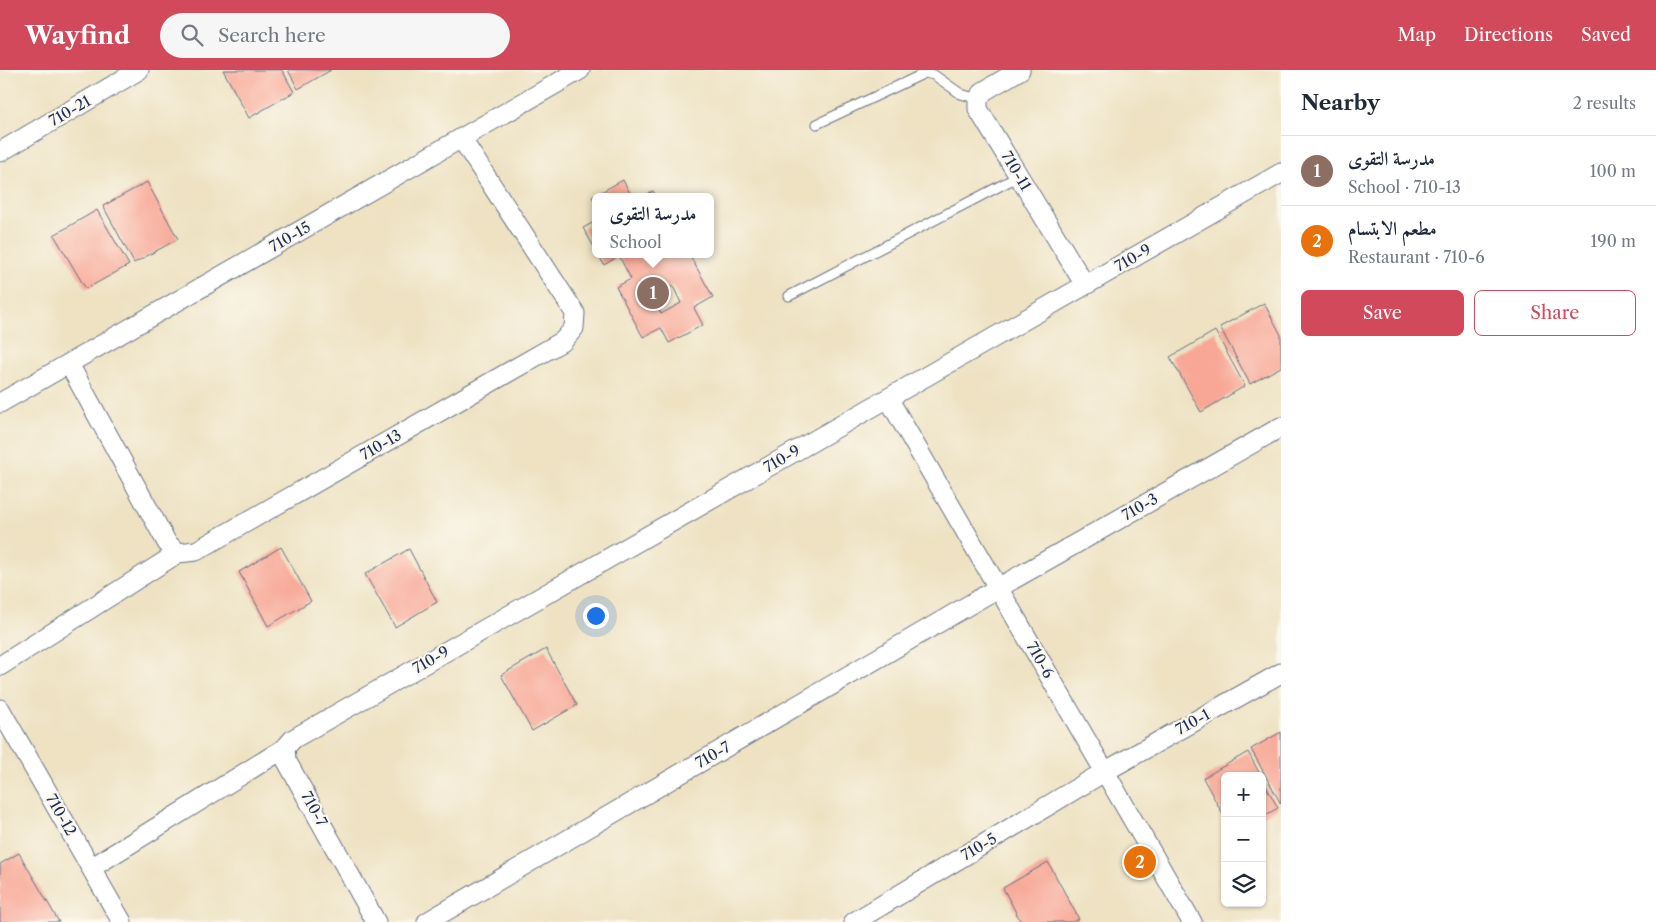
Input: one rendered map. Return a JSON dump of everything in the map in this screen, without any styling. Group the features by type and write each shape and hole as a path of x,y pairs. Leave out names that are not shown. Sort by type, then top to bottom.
{"street":[{"name":"710-21","path":"0,152 139,70"},
{"name":"710-15","path":"0,403 580,70"},
{"path":"978,99 984,91 1020,70"},
{"name":"710-11","path":"978,99 978,109 1085,285"},
{"name":"710-13","path":"0,666 178,553 196,551 563,341 574,328 575,313 461,138"},
{"name":"710-9","path":"91,868 285,748 293,739 1281,173"},
{"path":"69,364 167,543 178,553"},
{"name":"710-6","path":"888,398 1192,922"},
{"name":"710-3","path":"998,588 1281,427"},
{"name":"710-7","path":"427,922 998,588"},
{"name":"710-1","path":"1104,772 1281,673"},
{"name":"710-12","path":"0,709 122,922"},
{"name":"710-7","path":"285,748 286,760 376,922"},
{"name":"710-5","path":"854,922 1104,772"}],"lane":[{"path":"817,124 925,73 934,75 961,94 978,99"},
{"path":"789,296 1019,176"}],"building":[{"path":"223,70 282,70 294,92 249,118"},
{"path":"288,70 331,70 298,89"},
{"path":"623,180 630,193 599,193"},
{"path":"147,182 178,239 134,263 103,206"},
{"path":"97,210 129,265 86,289 54,235"},
{"path":"592,223 592,243 583,228"},
{"path":"600,258 616,258 604,265"},
{"path":"620,258 691,258 713,297 694,308 703,325 669,343 661,328 643,337 616,287 631,279","holes":["673,286 681,303 661,314 652,297"]},
{"path":"1264,303 1281,335 1281,367 1250,384 1220,327"},
{"path":"1215,331 1245,386 1201,412 1170,357"},
{"path":"281,547 311,601 268,626 239,572"},
{"path":"409,549 437,602 395,627 365,574"},
{"path":"546,649 577,705 532,731 501,675"},
{"path":"1281,732 1281,804 1266,776 1266,772 1264,772 1251,749"},
{"path":"1248,752 1259,772 1221,772 1221,811 1203,778"},
{"path":"1266,786 1278,808 1266,815"},
{"path":"19,853 59,922 0,922 0,864"},
{"path":"1048,862 1079,919 1073,922 1021,922 1003,888"}],"place":[{"name":"مدرسة التقوى","path":"653,293"},
{"name":"مطعم الابتسام","path":"1140,862"}]}
